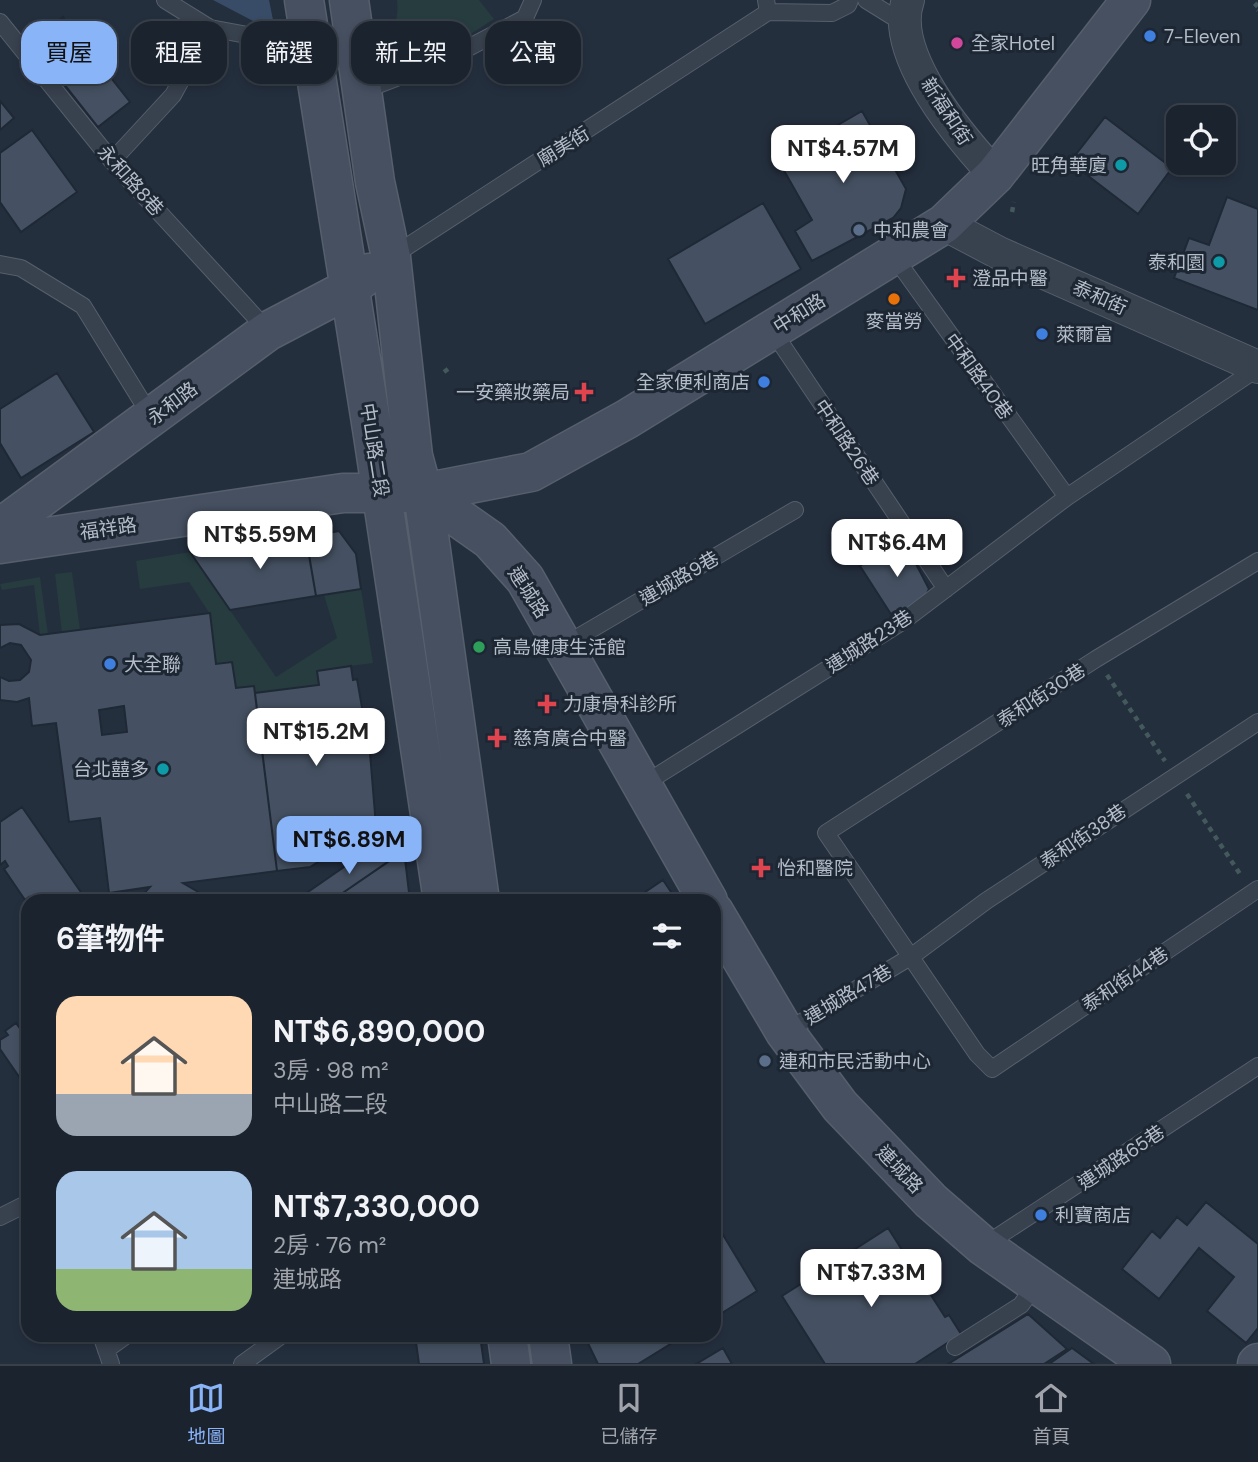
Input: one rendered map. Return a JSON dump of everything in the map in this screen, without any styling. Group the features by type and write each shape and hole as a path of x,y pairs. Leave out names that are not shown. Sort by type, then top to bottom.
{"street":[{"name":"中山路二段","path":"304,0 308,21"},
{"name":"中山路二段","path":"349,0 375,182 391,257 413,456 423,493 479,894"},
{"name":"中和路","path":"382,493 423,493 531,472 627,419 944,224 995,175 1131,0"},
{"name":"新福和街","path":"906,12 908,42 931,92 975,154 995,175"},
{"name":"中山路二段","path":"318,84 442,894"},
{"name":"泰和街","path":"944,224 999,253 1258,368"},
{"name":"廟美街","path":"350,288 391,257"},
{"name":"永和路","path":"0,528 268,331 350,288"},
{"name":"福祥路","path":"0,544 343,494 382,493"},
{"name":"連城路","path":"423,493 490,540 525,579 704,894"},
{"name":"連城路","path":"721,924 785,1032 840,1106 931,1201 983,1246 1151,1364"},
{"path":"508,1342 511,1364"},
{"path":"549,1342 552,1364"}],"lane":[{"path":"165,0 199,21"},
{"path":"362,91 464,51 525,18 533,0"},
{"path":"767,6 832,13 848,5 850,0"},
{"path":"866,0 906,12"},
{"name":"廟美街","path":"391,257 767,6"},
{"name":"永和路8巷","path":"0,22 112,161 268,331"},
{"path":"112,161 173,95 179,84"},
{"name":"中和路40巷","path":"893,255 1067,497"},
{"path":"0,264 21,268 83,306 153,418"},
{"name":"中和路26巷","path":"772,330 946,589"},
{"name":"連城路23巷","path":"644,784 902,622 1067,497 1258,368"},
{"name":"連城路9巷","path":"563,646 795,510"},
{"name":"泰和街30巷","path":"826,833 1096,659 1258,561"},
{"name":"泰和街38巷","path":"912,956 996,894 1258,722"},
{"name":"連城路47巷","path":"826,833 977,1054 992,1069"},
{"name":"泰和街44巷","path":"992,1069 1258,889"},
{"name":"連城路47巷","path":"785,1032 912,956"},
{"name":"連城路65巷","path":"983,1246 1258,1066"},
{"path":"0,1217 21,1206"},
{"path":"955,1347 1021,1305 1036,1284"},
{"path":"242,1364 272,1342"}],"path":[{"path":"1258,3 1254,7 1258,10"}],"green space":[{"path":"397,0 479,0 494,19 485,21 485,25 471,34 471,21 395,21"},
{"path":"190,552 276,677 337,638 324,595 361,589 373,663 318,670 319,685 255,693 253,686 236,688 216,664 210,614 189,582 140,589 136,561"},
{"path":"72,572 80,630 62,633 55,574"},
{"path":"40,577 48,635 40,635 34,585 2,590 0,584"}],"water":[{"path":"213,0 269,0 273,20 253,21"}],"building":[{"path":"64,84 116,84 130,102 98,127"},
{"path":"0,101 14,118 0,130"},
{"path":"862,111 906,189 901,208 893,218 812,261 795,231 812,220 778,160"},
{"name":"旺角華廈","path":"1105,117 1166,163 1167,175 1138,214 1070,162"},
{"path":"32,130 77,192 21,232 0,202 0,153"},
{"name":"泰和園","path":"1227,197 1258,209 1258,310 1174,278 1189,238 1209,245"},
{"path":"763,203 801,269 705,324 668,259"},
{"path":"57,373 94,432 21,478 0,443 0,409"},
{"path":"339,531 356,554 361,589 316,596 306,537"},
{"path":"305,532 316,596 230,610 190,552"},
{"path":"902,537 929,589 923,602 896,622 860,566"},
{"name":"台北囍多","path":"210,613 216,664 232,662 236,688 254,686 277,871 183,883 201,894 144,894 150,887 109,893 100,818 69,822 56,723 32,726 29,698 17,702 0,700 0,677 9,681 20,680 29,672 31,660 21,645 10,643 0,648 0,625 19,624 40,635","holes":["124,706 127,732 102,735 99,710"]},
{"path":"351,666 353,680 357,679 370,753 376,826 310,867 277,871 255,693 319,685 317,671"},
{"path":"22,807 82,894 21,894 4,869 8,866 5,861 0,865 0,822"},
{"path":"380,842 391,860 341,894 305,894"},
{"path":"405,859 409,894 341,894 391,860"},
{"path":"663,880 672,894 642,894"},
{"path":"16,1023 19,1027 21,1026 21,1080 0,1049 0,1040 8,1035 5,1031"},
{"path":"1206,1202 1258,1244 1258,1328 1246,1343 1207,1311 1234,1277 1199,1248 1159,1299 1122,1269 1152,1231 1160,1238 1177,1217 1187,1225"},
{"path":"888,1228 945,1317 949,1315 961,1334 915,1364 825,1364 782,1296"},
{"path":"721,1232 757,1291 721,1314"},
{"path":"1028,1314 1067,1349 1044,1364 948,1364"},
{"path":"416,1342 481,1342 484,1364 419,1364"},
{"path":"587,1342 674,1342 638,1364 598,1364"},
{"path":"723,1348 732,1364 696,1364"},
{"path":"1072,1348 1094,1364 1049,1364"}],"place":[{"name":"7-Eleven","path":"1150,36"},
{"name":"全家Hotel","path":"957,43"},
{"name":"旺角華廈","path":"1121,165"},
{"name":"中和農會","path":"859,230"},
{"name":"泰和園","path":"1219,262"},
{"name":"澄品中醫","path":"956,278"},
{"name":"麥當勞","path":"894,299"},
{"name":"萊爾富","path":"1042,334"},
{"name":"全家便利商店","path":"764,382"},
{"name":"一安藥妝藥局","path":"584,392"},
{"name":"高島健康生活館","path":"479,647"},
{"name":"大全聯","path":"110,664"},
{"name":"力康骨科診所","path":"547,704"},
{"name":"慈育廣合中醫","path":"497,738"},
{"name":"台北囍多","path":"163,769"},
{"name":"怡和醫院","path":"761,868"},
{"name":"連和市民活動中心","path":"765,1061"},
{"name":"利寶商店","path":"1041,1215"}]}
